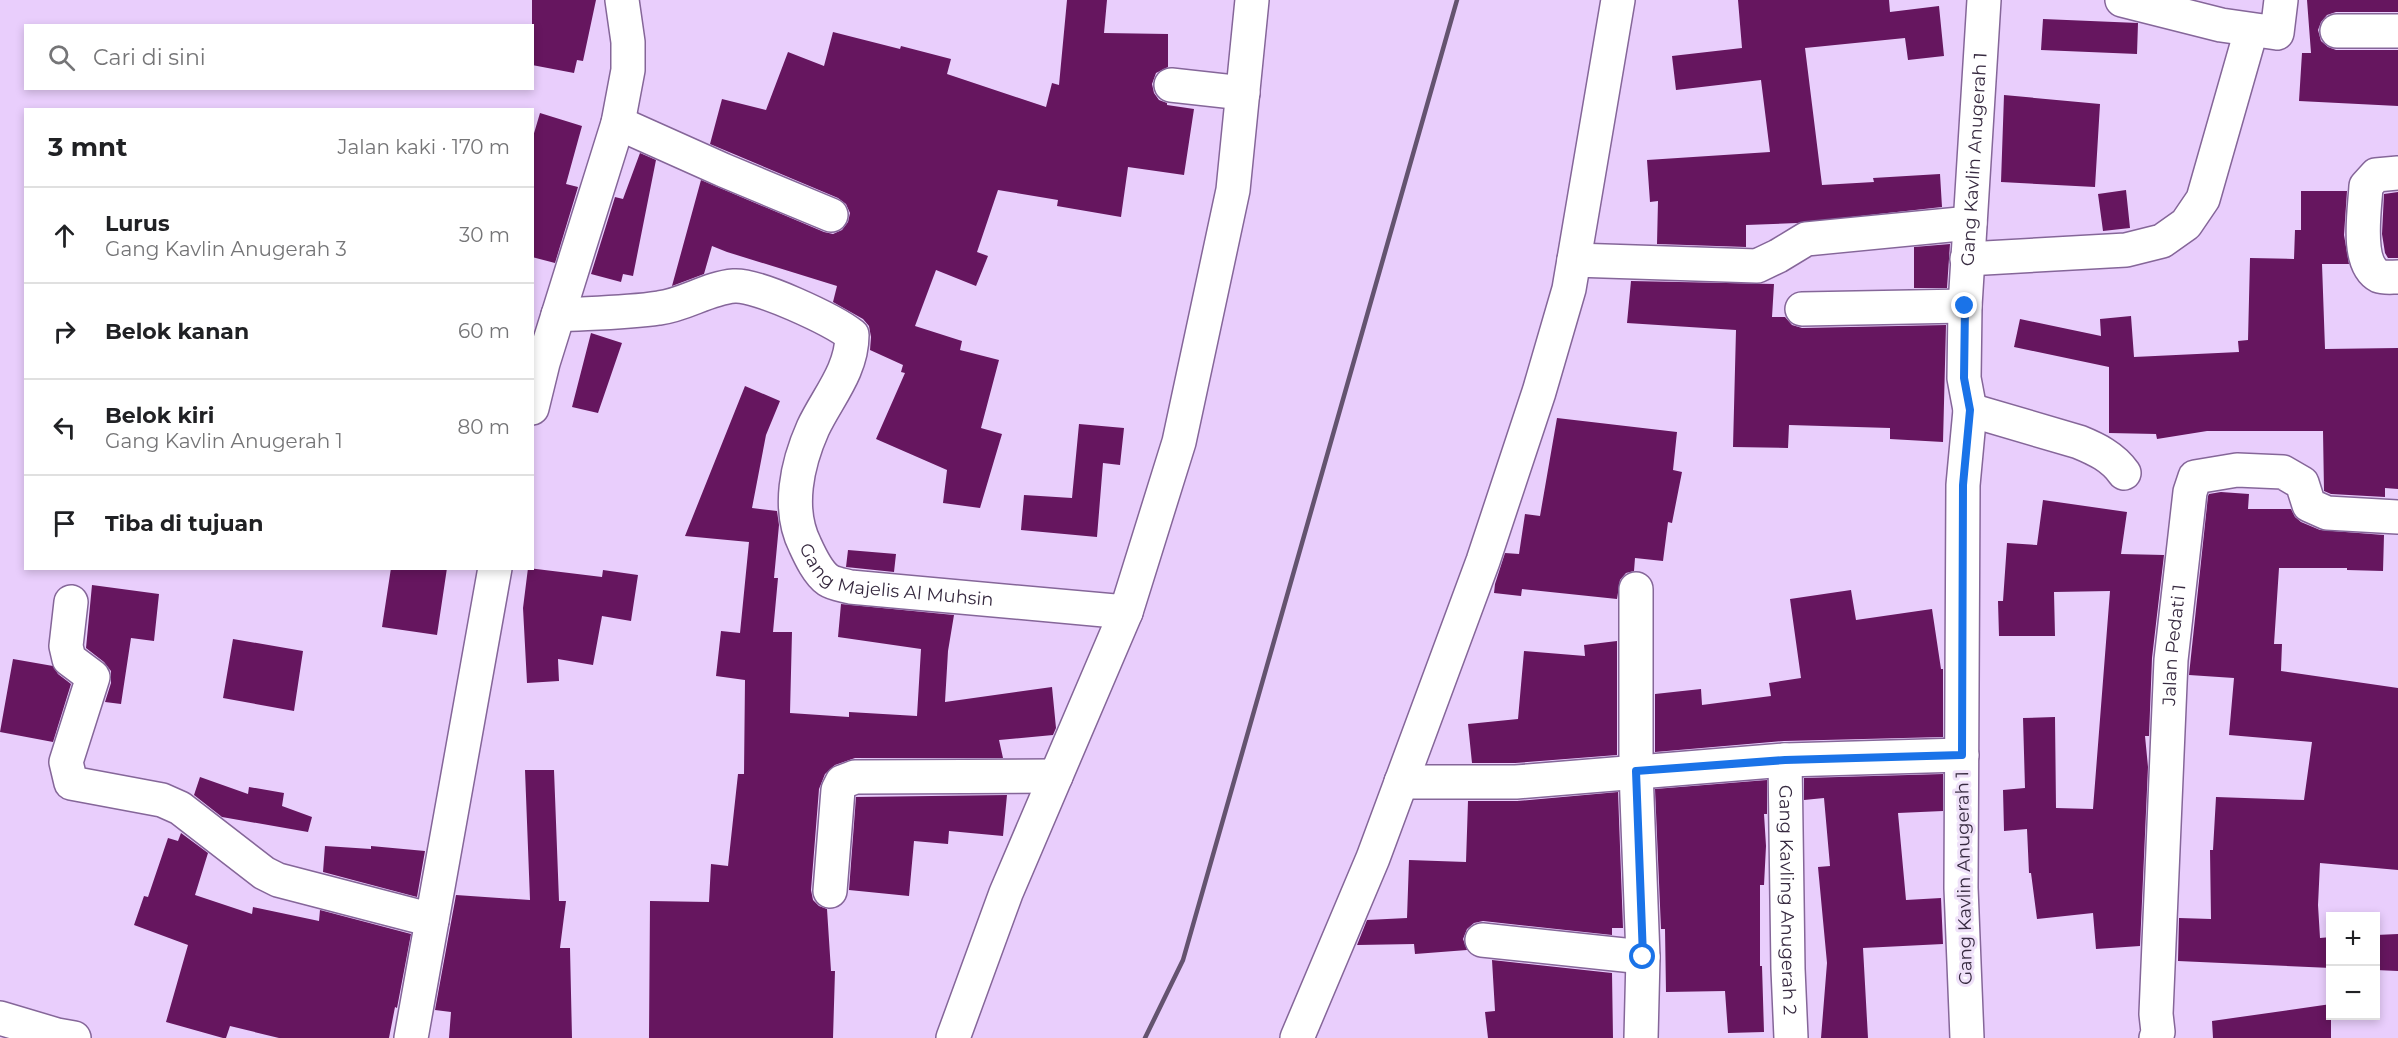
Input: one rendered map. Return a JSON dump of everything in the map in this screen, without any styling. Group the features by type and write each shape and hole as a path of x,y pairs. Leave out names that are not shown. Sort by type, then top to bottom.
{"street":[{"path":"534,391 537,365 558,315 618,123 628,70 628,42 622,0"},
{"path":"953,1038 1006,893 1126,612 1179,442 1233,190 1252,0"},
{"path":"1297,1038 1373,858 1483,561 1539,392 1569,289 1618,0"},
{"name":"Gang Kavlin Anugerah 1","path":"1967,1038 1961,888 1963,485 1970,410 1964,378 1965,306 1984,0"},
{"path":"2122,0 2251,31 2277,33 2281,0"},
{"path":"1967,259 2126,249 2162,242 2186,224 2203,199 2251,31"},
{"path":"2337,31 2398,31"},
{"path":"1172,85 1243,93"},
{"path":"618,123 831,215"},
{"path":"2398,173 2376,175 2366,186 2363,245 2369,267 2380,277 2398,277"},
{"path":"1574,260 1757,266 1806,239 1970,223"},
{"name":"Gang Majelis Al Muhsin","path":"558,315 661,308 711,291 736,286 775,296 841,326 852,336 852,350 833,395 813,428 795,487 800,536 811,558 827,579 850,587 1126,612"},
{"path":"1802,309 1965,306"},
{"path":"1970,410 2079,442 2096,449 2118,464 2124,473"},
{"name":"Jalan Pedati 1","path":"2156,1038 2171,660 2190,492 2195,477 2237,470 2283,472 2302,483 2309,505 2327,513 2398,517"},
{"path":"411,1038 495,570"},
{"path":"1636,589 1636,771 1643,957 1641,1038"},
{"path":"71,602 66,646 69,659 93,677 66,762 70,783 162,800 180,808 264,873 278,880 432,920"},
{"path":"1401,782 1516,782 1785,760 1962,755"},
{"name":"Gang Kavling Anugerah 2","path":"1785,760 1791,1038"},
{"path":"830,891 838,790 842,783 855,777 1056,776"},
{"path":"1482,940 1643,957"},
{"path":"0,1018 62,1037"}],"building":[{"path":"532,0 596,0 583,61 577,60 574,73 534,65 534,24 532,24"},
{"path":"1067,0 1107,0 1104,33 1168,34 1168,67 1156,73 1152,84 1159,100 1167,105 1194,109 1184,175 1128,167 1121,217 1057,206 1058,200 998,190 977,252 988,256 976,286 936,270 915,326 962,341 960,350 999,360 981,428 1002,434 980,508 943,503 947,470 876,439 905,373 901,372 903,365 870,350 869,326 863,319 833,302 837,286 712,246 704,274 672,286 701,180 824,232 833,234 842,230 848,222 850,213 846,204 838,198 710,144 722,99 766,110 788,52 824,66 833,32 951,59 947,74 1046,107 1052,83 1059,85"},
{"path":"1738,0 1889,0 1890,12 1939,6 1944,56 1908,60 1905,38 1805,48 1822,185 1874,182 1873,178 1940,174 1942,207 1797,223 1746,225 1746,247 1657,244 1658,201 1650,202 1647,160 1770,152 1761,80 1676,90 1672,56 1742,48"},
{"path":"2307,0 2398,0 2398,12 2336,12 2327,15 2318,30 2321,41 2336,50 2398,50 2398,106 2299,101 2302,53 2311,53"},
{"path":"2043,19 2138,23 2137,54 2041,50"},
{"path":"2004,95 2100,104 2095,187 2001,182"},
{"path":"540,113 582,126 566,184 578,187 555,263 534,258 534,133"},
{"path":"640,153 656,160 633,276 623,274 621,282 591,274 615,197 623,199"},
{"path":"2126,190 2130,228 2103,231 2098,194"},
{"path":"2301,191 2347,191 2344,235 2349,264 2322,264 2325,349 2398,348 2398,489 2385,488 2385,497 2331,494 2324,491 2323,431 2207,431 2157,439 2156,434 2109,433 2109,367 2014,347 2020,319 2101,336 2100,319 2131,316 2134,357 2239,352 2238,341 2248,340 2250,258 2294,259 2295,230 2301,230"},
{"path":"2398,192 2398,258 2388,258 2382,234 2384,194"},
{"path":"1950,244 1947,288 1914,288 1914,247"},
{"path":"1631,281 1774,284 1772,317 1785,317 1792,325 1802,328 1946,325 1943,442 1890,439 1890,428 1789,425 1788,448 1733,447 1736,330 1627,323"},
{"path":"591,333 622,343 598,413 572,407"},
{"path":"745,386 780,401 766,435 752,508 777,511 779,525 774,578 778,578 773,632 792,632 790,713 849,717 849,712 917,716 921,649 838,637 841,604 954,615 948,651 945,702 1052,687 1056,728 1053,735 999,740 1003,758 855,758 835,765 825,774 819,789 811,890 813,900 819,906 827,909 831,971 835,971 833,1038 649,1038 650,901 709,902 711,864 728,866 738,774 744,774 745,680 716,676 721,631 740,633 749,542 685,536"},
{"path":"1557,418 1677,432 1673,470 1682,472 1672,523 1668,522 1663,561 1635,558 1634,571 1626,573 1620,580 1617,599 1522,589 1521,596 1494,593 1505,553 1519,554 1525,514 1540,516"},
{"path":"1079,424 1124,428 1120,465 1103,463 1097,537 1021,530 1024,495 1072,498"},
{"path":"2221,492 2249,494 2248,509 2291,509 2301,522 2320,530 2384,535 2383,571 2347,570 2347,568 2279,568 2274,644 2282,644 2281,671 2398,688 2398,870 2320,863 2318,905 2320,938 2326,937 2326,968 2178,961 2179,918 2211,919 2210,850 2213,850 2216,797 2304,800 2312,742 2229,735 2234,678 2189,675 2209,494"},
{"path":"2043,500 2127,512 2121,554 2164,555 2152,658 2149,736 2145,736 2148,767 2140,946 2096,949 2093,913 2037,919 2031,873 2029,873 2027,829 2004,831 2003,790 2025,788 2023,718 2055,717 2056,808 2093,809 2110,591 2054,592 2055,636 1999,636 1998,601 2003,601 2007,543 2037,545"},
{"path":"848,550 896,554 894,572 846,567"},
{"path":"534,569 602,577 603,570 638,575 631,621 602,616 593,665 558,659 559,681 527,683 523,608 528,570"},
{"path":"391,570 447,570 437,635 382,627"},
{"path":"92,585 159,594 154,641 131,638 121,704 105,702 111,683 111,671 104,662 86,648"},
{"path":"1851,590 1856,620 1932,609 1941,669 1943,669 1943,737 1784,741 1655,752 1655,694 1701,689 1702,705 1771,696 1769,683 1801,678 1790,599"},
{"path":"233,639 303,651 294,711 223,698"},
{"path":"1617,641 1617,755 1515,763 1472,763 1468,724 1518,719 1524,651 1585,656 1584,645"},
{"path":"13,659 53,666 58,674 71,684 53,742 0,732"},
{"path":"525,770 554,770 559,901 566,901 560,948 570,948 572,1038 449,1038 451,1012 435,1010 456,895 530,900"},
{"path":"1943,774 1943,811 1898,813 1906,900 1941,898 1943,944 1863,948 1868,1038 1821,1038 1827,963 1818,867 1830,866 1824,798 1804,800 1804,778"},
{"path":"200,777 248,794 249,787 284,793 282,806 312,817 308,832 222,817 194,795"},
{"path":"1767,780 1767,814 1764,814 1766,846 1764,885 1760,885 1760,966 1762,966 1764,1032 1728,1033 1725,991 1666,992 1665,929 1661,929 1655,789"},
{"path":"1618,792 1623,928 1612,928 1612,935 1483,921 1474,923 1467,929 1463,939 1467,950 1415,954 1414,944 1357,945 1367,920 1407,918 1409,860 1466,862 1468,801 1517,801"},
{"path":"1007,795 1003,836 949,831 948,844 914,841 909,896 849,890 856,797"},
{"path":"181,833 208,853 195,895 252,914 253,907 319,921 320,910 411,934 389,1038 279,1038 230,1026 226,1038 223,1038 166,1022 188,945 134,925 144,896 148,897 168,838 178,841"},
{"path":"325,846 371,849 371,846 425,851 417,897 323,872"},
{"path":"2398,934 2398,971 2380,970 2380,935"},
{"path":"1492,960 1612,973 1613,1038 1488,1038 1485,1012 1495,1011"},
{"path":"2326,1005 2326,1020 2331,1020 2331,1038 2213,1038 2212,1021"}],"railway":[{"path":"1145,1038 1183,960 1457,0"}],"route":[{"path":"1643,957 1636,771 1785,760 1962,755 1963,485 1970,410 1964,378 1965,306"}]}
